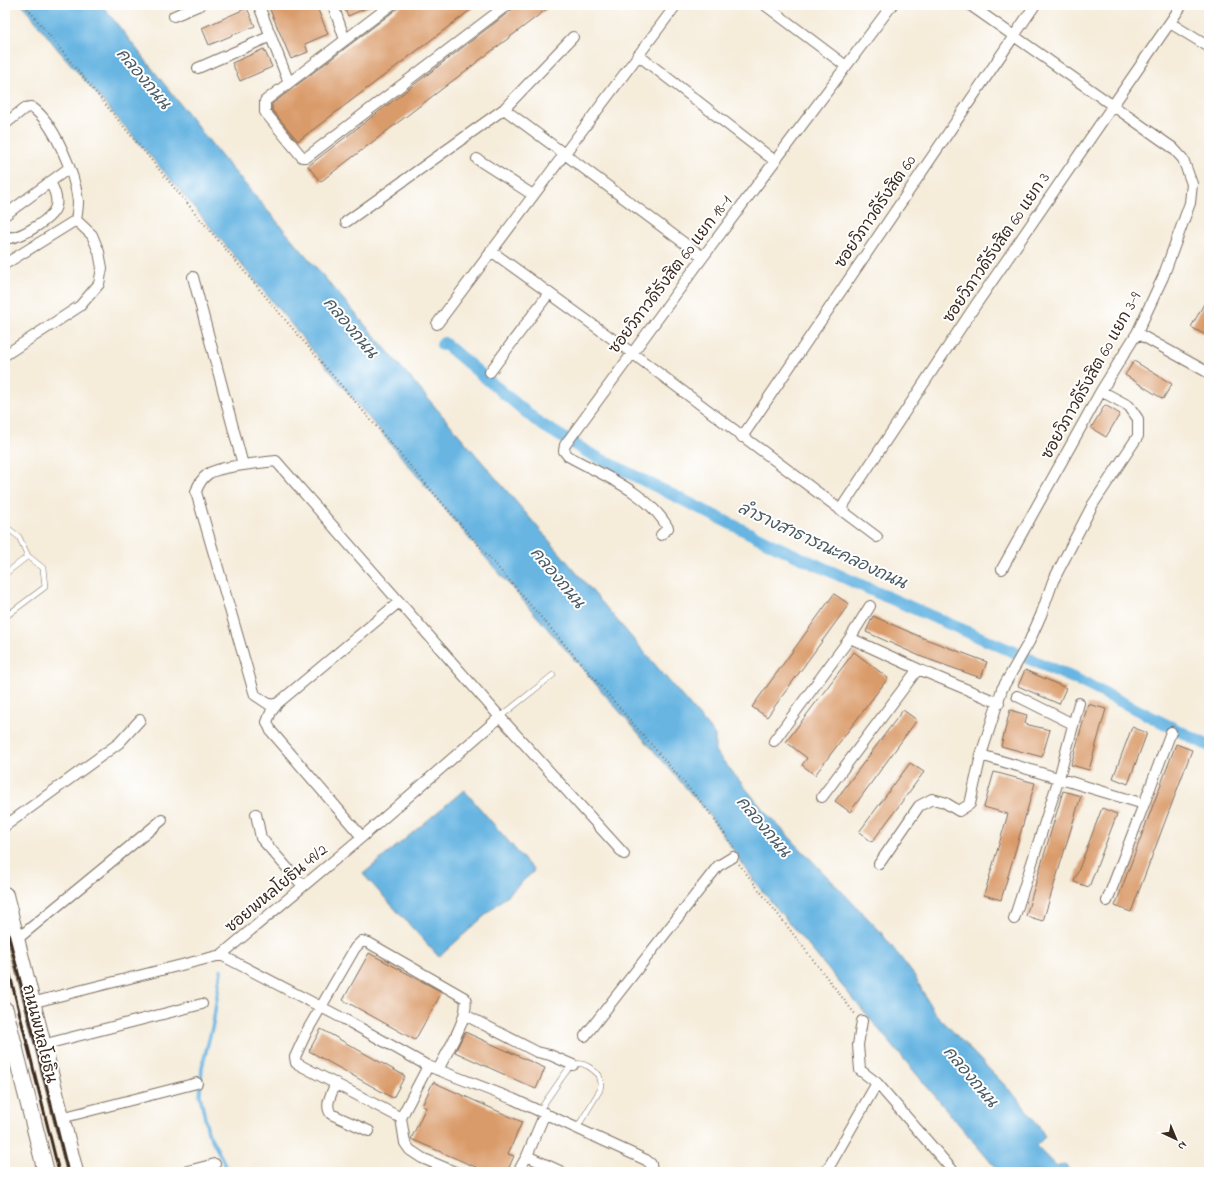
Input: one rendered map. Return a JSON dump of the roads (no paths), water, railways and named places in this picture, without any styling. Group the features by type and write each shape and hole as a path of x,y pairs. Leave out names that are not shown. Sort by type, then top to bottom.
{"main road":[{"name":"ถนนพหลโยธิน","path":"5,895 75,1172"},
{"name":"ถนนพหลโยธิน","path":"5,1010 46,1172"}],"street":[{"path":"174,16 200,5"},
{"path":"332,5 345,40"},
{"path":"391,5 265,101 265,112 299,155 307,157 507,5"},
{"path":"437,324 676,5"},
{"path":"765,5 846,66"},
{"name":"ซอยวิภาวดีรังสิต 60 แยก 18-1","path":"661,535 668,528 650,504 634,493 568,456 564,451 565,445 703,257 892,5"},
{"name":"ซอยวิภาวดีรังสิต 60 แยก 3-9","path":"970,5 1173,148 1183,159 1192,184 1190,203 1177,240 1163,277 1137,333 1101,391 1002,569"},
{"name":"ซอยวิภาวดีรังสิต 60","path":"742,437 1035,5"},
{"name":"ซอยวิภาวดีรังสิต 60 แยก 3","path":"840,510 975,306 1182,5"},
{"path":"259,6 289,83"},
{"path":"1170,23 1209,47"},
{"path":"198,68 271,36"},
{"path":"346,222 504,109 574,37"},
{"path":"638,55 775,161"},
{"path":"5,124 25,108 31,107 37,110 61,144 78,201 76,220"},
{"path":"504,109 703,257"},
{"path":"477,159 533,195"},
{"path":"5,215 69,168"},
{"path":"5,235 10,238 16,238 45,220 56,207 56,193 50,182"},
{"path":"5,264 76,220"},
{"path":"5,355 80,306 99,284 102,268 99,252 92,234 76,220"},
{"path":"491,251 632,353 877,537"},
{"path":"193,277 243,465"},
{"path":"490,372 549,293"},
{"path":"1137,333 1209,373"},
{"path":"879,864 920,806 932,799 944,802 959,811 970,804 981,755 999,703 1002,689 1029,642 1041,615 1053,581 1093,504 1138,436 1138,419 1129,406 1101,391"},
{"path":"278,703 270,705 255,695 196,492 199,483 208,473 243,465 276,461 500,717 624,854"},
{"path":"362,837 271,730 267,722 271,712 278,703 399,602"},
{"path":"774,741 850,638 870,606"},
{"path":"850,638 918,669 999,703"},
{"path":"822,797 918,669"},
{"path":"1017,696 1073,724"},
{"path":"1014,919 1059,778 1079,704"},
{"name":"ซอยพหลโยธิน 49/2","path":"32,1004 221,955 362,837 500,717"},
{"path":"5,826 119,742 140,720"},
{"path":"1107,901 1171,732"},
{"path":"981,755 1144,804"},
{"path":"256,814 261,838 303,886"},
{"path":"16,940 162,820"},
{"path":"585,1036 718,866 733,857"},
{"path":"401,1118 296,1063 294,1057 320,1007 355,948 362,941 369,943 460,993 465,998 467,1005 465,1015 438,1070"},
{"path":"221,955 428,1066 542,1112 646,1160 651,1164 652,1172"},
{"path":"42,1045 202,1004"},
{"path":"465,1015 537,1052 550,1055 573,1065"},
{"path":"862,1021 858,1045 860,1070 877,1083 954,1172"},
{"path":"428,1066 401,1118 405,1143 410,1150 422,1158 455,1172"},
{"path":"61,1118 197,1083"},
{"path":"336,1083 328,1105 328,1110 331,1114 368,1131"},
{"path":"826,1172 877,1083"},
{"path":"518,1172 527,1156 542,1112"},
{"path":"527,1156 562,1172"},
{"path":"184,1172 215,1164"}],"lane":[{"path":"5,532 9,529 20,537 28,556 43,568 45,587 5,616"},
{"path":"5,574 28,556"},
{"path":"500,717 553,675"},
{"path":"542,1112 569,1067 573,1065 585,1064 593,1068 599,1075 601,1083 600,1090 577,1128"}],"water":[{"name":"คลองถนน","path":"23,5 102,5 221,156 715,735 715,751 766,813 879,930 914,975 933,1011 1018,1099 1039,1126 1045,1137 1036,1146 1057,1167 1064,1164 1071,1172 999,1172 758,886 707,812 473,543 177,187 55,46"},
{"path":"464,790 534,871 439,957 363,874"}],"waterway":[{"name":"ลำรางสาธารณะคลองถนน","path":"442,345 444,343 539,423 589,453 773,545 876,592 1080,681 1209,746"},
{"path":"221,970 213,1024 202,1067 200,1095 208,1132 229,1172"}],"railway":[{"path":"5,921 68,1172"},
{"path":"5,955 59,1172"}]}
